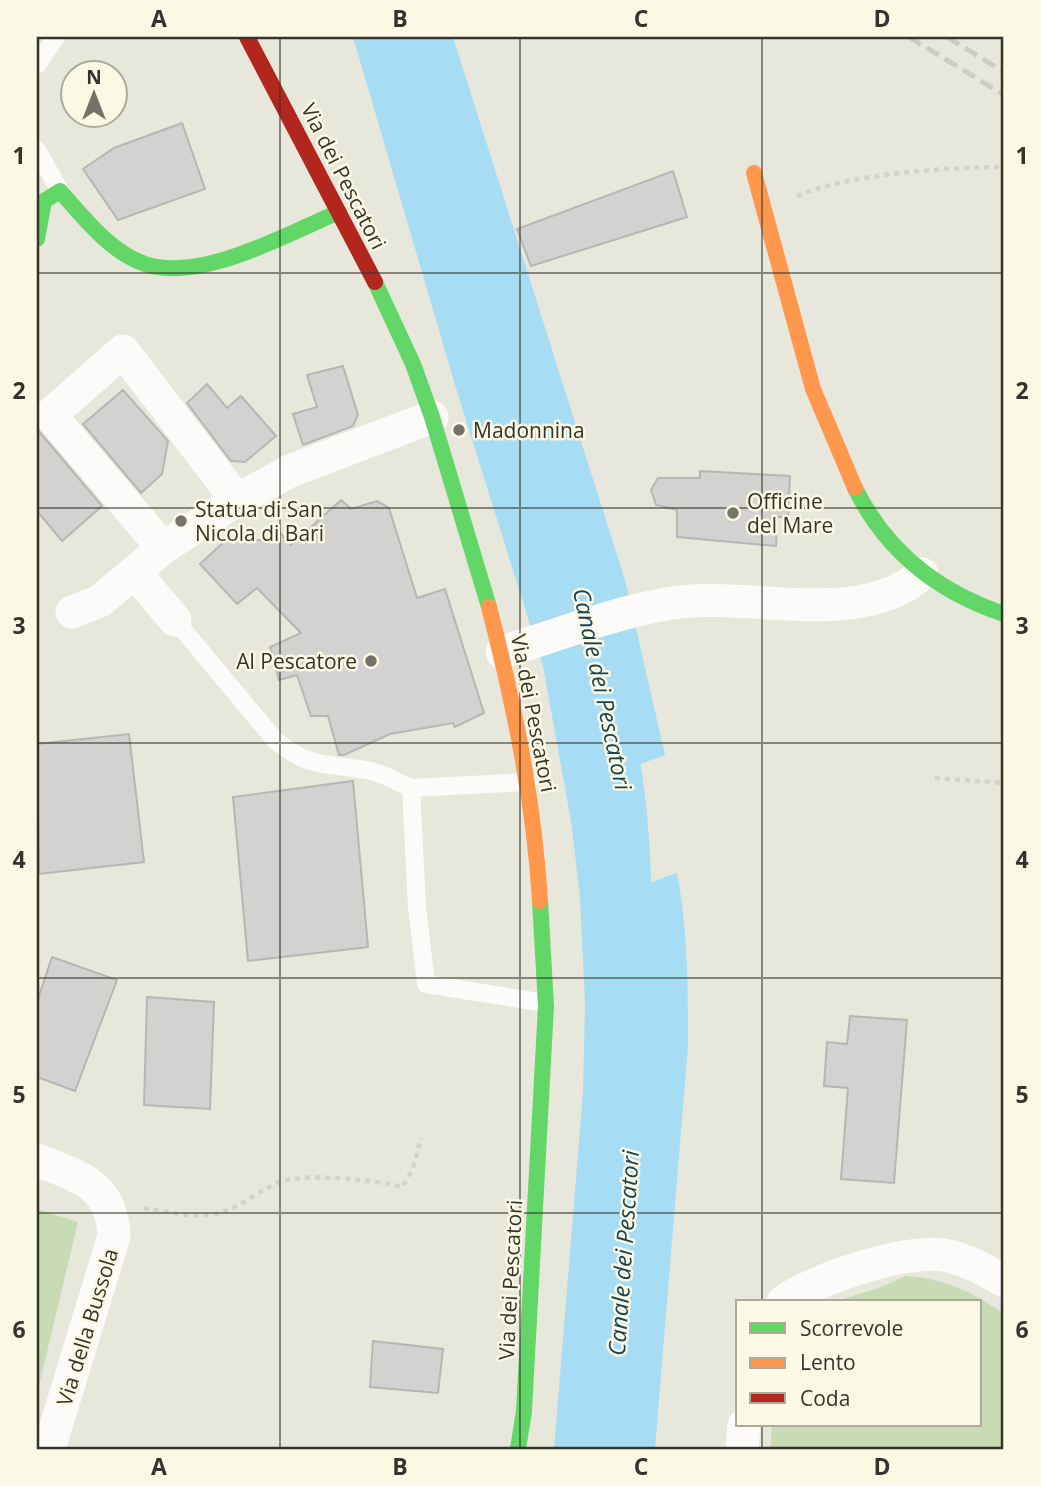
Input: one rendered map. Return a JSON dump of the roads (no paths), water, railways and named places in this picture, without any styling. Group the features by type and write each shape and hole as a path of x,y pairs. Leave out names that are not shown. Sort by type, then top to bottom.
{"street":[{"name":"Via dei Pescatori","path":"247,37 390,310 432,417 502,652 528,782 542,903 545,1003 524,1397 518,1449"},
{"path":"754,173 818,405 869,513 889,541 922,573 957,595 1004,614"},
{"path":"37,239 44,201 60,191 93,229 123,253 165,270 204,266 339,212"},
{"path":"163,548 50,415 122,351 237,500"},
{"path":"72,612 100,601 163,548 237,500 290,471 432,417"},
{"path":"135,573 174,620"},
{"path":"502,652 635,611 707,600 865,601 895,593 922,573"},
{"name":"Via della Bussola","path":"37,1160 97,1189 109,1204 114,1227 111,1251 49,1449"},
{"path":"787,1300 827,1279 918,1255 943,1255 967,1262 1004,1281"},
{"path":"742,1449 744,1426"}],"lane":[{"path":"37,65 56,37"},
{"path":"37,150 60,191"},
{"path":"174,620 275,740 288,751 318,765 373,771 411,788 528,782"},
{"path":"411,788 417,907 426,984 545,1003"}],"water":[{"path":"353,37 453,37 625,580 665,755 624,770 634,888 677,873 687,959 688,1046 655,1449 554,1449 583,1092 585,1003 580,897 571,821 543,666 458,395"}],"waterway":[{"name":"Canale dei Pescatori","path":"614,723 630,826 633,930"}],"railway":[{"path":"909,37 1004,95"},
{"path":"947,37 1004,72"}],"place":[{"name":"Madonnina","path":"459,430"},
{"name":"Officine del Mare","path":"733,513"},
{"name":"Statua di San Nicola di Bari","path":"181,521"},
{"name":"Al Pescatore","path":"371,661"}]}
